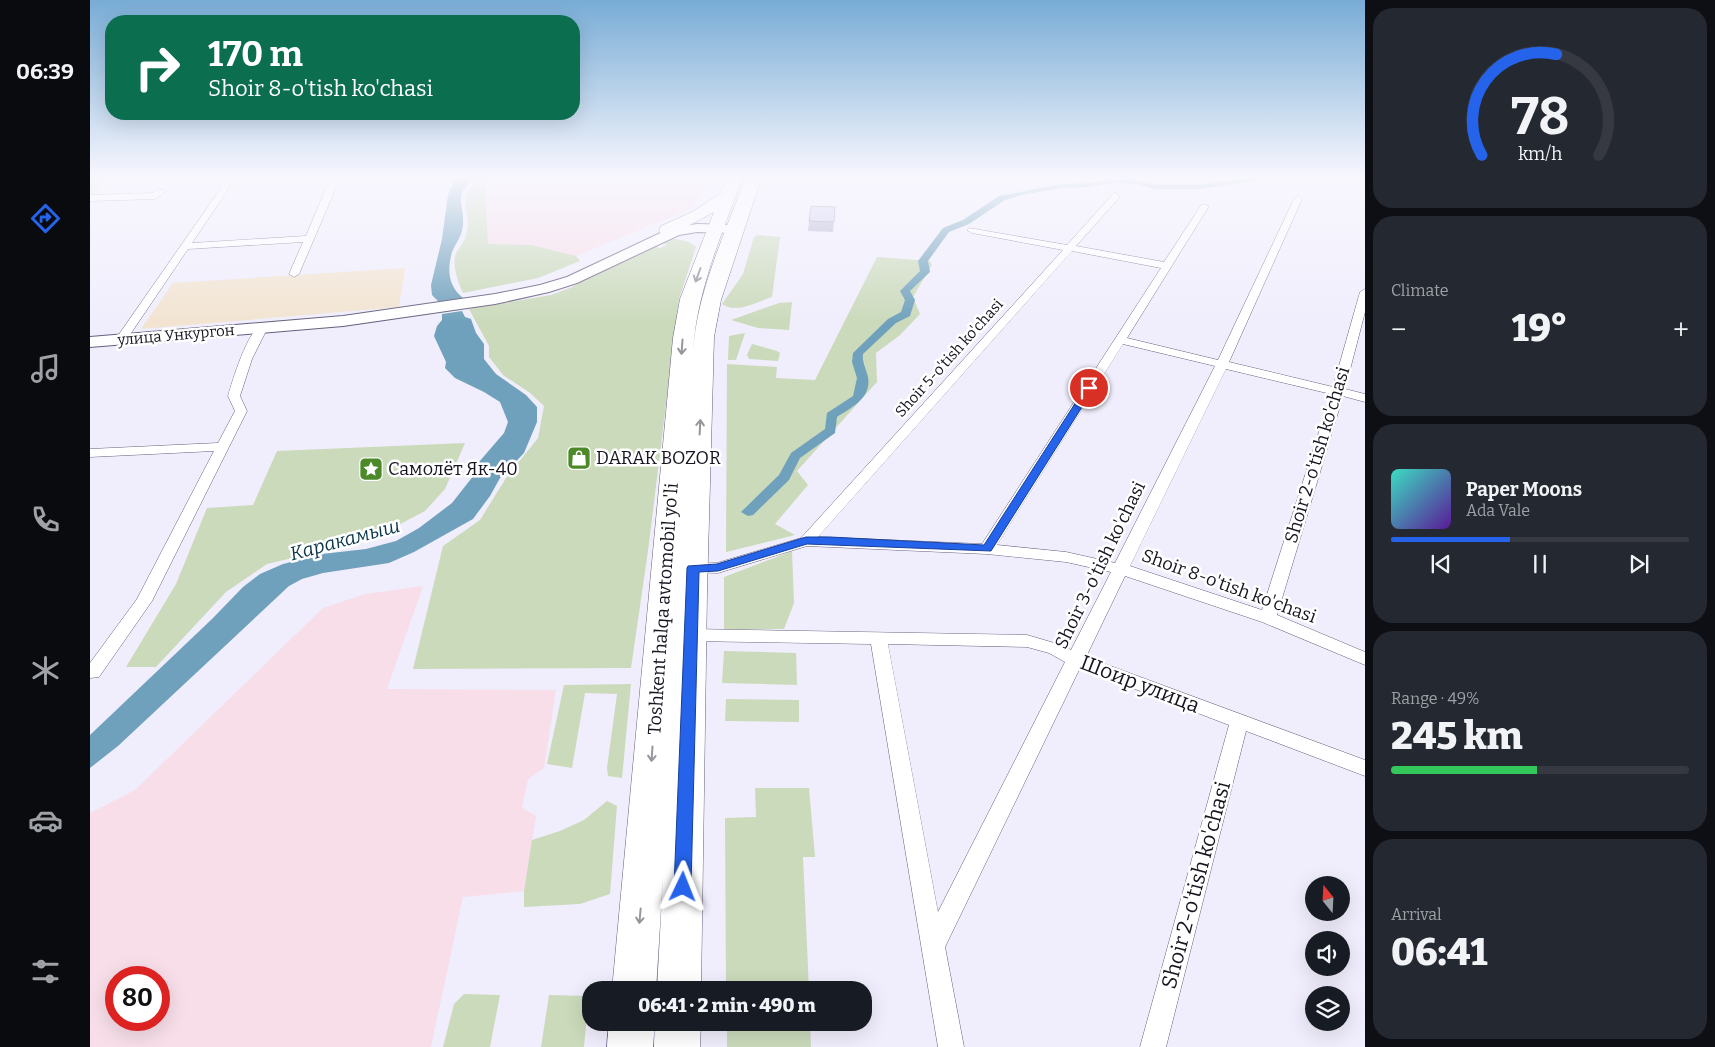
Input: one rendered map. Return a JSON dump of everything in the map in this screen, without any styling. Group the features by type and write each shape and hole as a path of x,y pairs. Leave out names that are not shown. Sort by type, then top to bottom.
{"highway":[{"path":"662,234 679,225"},
{"name":"Toshkent halqa avtomobil yo'li","path":"679,981 690,635 704,337 701,299 707,251 716,226"},
{"name":"Toshkent halqa avtomobil yo'li","path":"635,981 682,338 736,227"},
{"path":"662,234 687,239 707,251"},
{"path":"637,946 681,946"},
{"path":"630,1047 631,1031"},
{"path":"676,1047 677,1031"}],"main road":[{"name":"улица Ункургон","path":"92,344 343,321 478,301 524,292 560,282 662,234 716,226 736,227"}],"street":[{"path":"121,340 199,225"},
{"path":"294,274 315,225"},
{"name":"Shoir 5-o'tish ko'chasi","path":"806,541 1090,225"},
{"path":"987,549 1193,225"},
{"name":"Shoir 3-o'tish ko'chasi","path":"933,946 1222,364 1286,225"},
{"path":"972,230 1167,266"},
{"path":"184,246 310,238"},
{"name":"Shoir 2-o'tish ko'chasi","path":"1268,618 1338,392 1365,292"},
{"path":"93,672 144,601 241,411 234,396 246,359 261,328"},
{"path":"1120,340 1365,398"},
{"path":"90,453 222,447"},
{"name":"Shoir 8-o'tish ko'chasi","path":"693,568 718,568 806,541 830,540 987,549 1066,557 1121,569 1268,618 1365,659"},
{"name":"Шоир улица","path":"690,635 1026,641 1055,649 1076,660 1239,723 1365,768"},
{"path":"878,637 951,1047"},
{"name":"Shoir 2-o'tish ko'chasi","path":"1153,1047 1239,723"}],"shaded area":[{"path":"486,225 652,225 576,256 532,245 487,244"},
{"path":"405,268 399,307 141,329 173,283"},
{"path":"423,586 387,689 556,690 544,768 528,779 522,808 536,816 524,891 463,897 431,1047 90,1047 90,813 135,790 323,608 365,594"}],"green space":[{"path":"487,225 488,244 532,245 576,256 580,261 538,278 463,293 455,270 455,256 464,241 468,226"},
{"path":"758,235 780,237 772,297 747,306 728,307 722,304 743,274 754,237"},
{"path":"676,239 689,242 696,247 679,299 648,551 631,668 413,669 443,546 480,520 506,478 538,438 544,406 530,393 503,375 489,357 489,346 469,309 551,295 570,288 650,245 660,248 667,245 657,242"},
{"path":"877,257 930,261 932,265 913,297 920,314 900,335 876,353 877,382 797,471 808,485 775,524 795,535 726,552 727,364 777,367 776,378 815,380"},
{"path":"792,302 789,330 758,328 731,320 779,303"},
{"path":"745,333 736,360 728,360 729,336"},
{"path":"752,344 777,351 780,353 778,361 749,359 747,355"},
{"path":"465,443 445,489 425,511 372,539 267,564 226,592 156,667 126,667 176,584 207,508 253,505 277,451"},
{"path":"792,551 794,603 784,629 724,630 724,577"},
{"path":"724,651 796,653 797,685 722,683"},
{"path":"631,684 622,778 608,776 607,768 617,694 585,693 572,768 547,764 564,685"},
{"path":"726,699 799,700 799,722 725,721"},
{"path":"755,788 809,788 815,857 803,857 809,981 726,981 725,818 756,817"},
{"path":"607,801 617,806 610,894 580,904 524,907 524,891 532,840 560,831 584,820"},
{"path":"464,994 500,995 490,1047 443,1047 454,1004"},
{"path":"549,995 582,996 582,1031 586,1031 584,1047 541,1047"},
{"path":"727,1031 810,1031 811,1047 727,1047"}],"water":[{"path":"444,225 463,225 460,236 452,252 449,271 454,288 463,298 439,302 432,295 431,285"},
{"path":"462,311 465,317 471,319 476,333 484,344 484,359 496,374 526,395 537,407 537,422 524,453 500,478 490,496 473,519 414,552 389,563 323,573 302,579 289,586 118,746 90,768 90,735 243,587 260,574 283,564 322,554 366,549 396,541 419,528 452,503 474,475 479,462 504,433 508,422 500,402 455,378 445,368 446,362 434,336 437,326 442,320 442,314"}],"waterway":[{"path":"748,512 784,477 795,456 831,430 831,416 858,398 863,378 857,362 858,353 892,321 906,314 910,300 905,291 925,272 923,261 946,230 959,225"}],"place":[{"name":"DARAK BOZOR","path":"579,458"},
{"name":"Самолёт Як-40","path":"371,469"}],"route":[{"path":"683,887 693,568 718,568 806,541 830,540 987,549 1089,388"}],"water label":[{"name":"Каракамыш","path":"345,539"}]}
